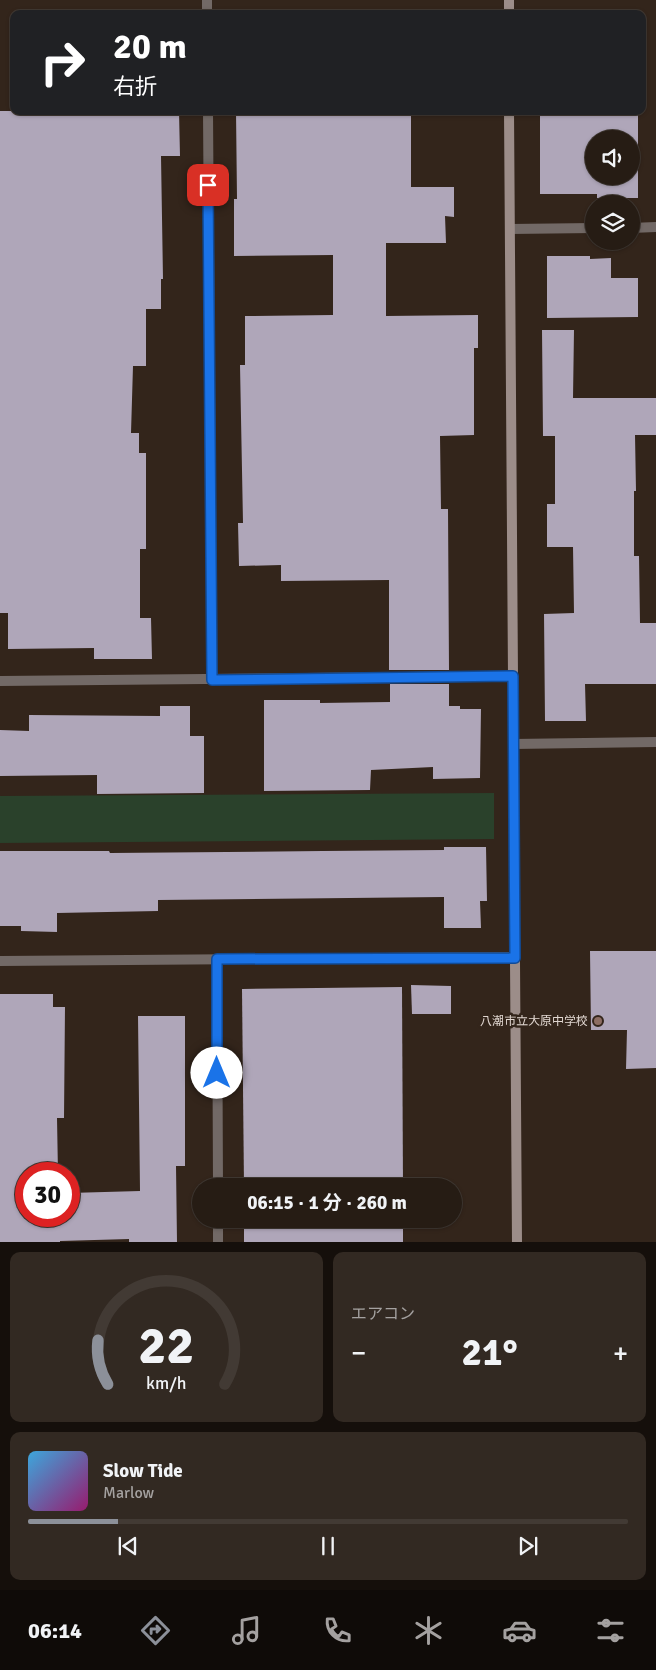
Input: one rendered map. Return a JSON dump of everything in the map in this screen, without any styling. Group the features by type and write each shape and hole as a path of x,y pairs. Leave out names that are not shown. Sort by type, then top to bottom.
{"street":[{"path":"208,115 212,680"},
{"path":"509,115 517,1242"},
{"path":"640,228 656,227"},
{"path":"510,229 585,228"},
{"path":"0,681 513,676"},
{"path":"513,744 656,742"},
{"path":"0,961 515,958"},
{"path":"217,959 218,1178"},
{"path":"218,1228 218,1242"}],"green space":[{"path":"494,793 494,839 0,843 0,796"}],"building":[{"path":"0,111 10,111 10,115 179,115 180,156 161,156 163,279 161,279 161,309 146,309 146,366 133,366 131,433 139,433 139,453 146,453 146,549 140,549 140,618 151,618 152,659 94,659 94,648 8,649 8,613 0,613"},
{"path":"236,115 411,115 411,187 454,187 454,217 445,216 446,243 386,243 386,316 478,315 478,348 474,348 474,435 440,436 441,509 448,509 449,670 389,670 389,580 281,581 281,565 239,566 238,523 243,523 240,365 245,365 245,316 333,315 333,255 234,256 234,199 237,199"},
{"path":"540,115 638,115 638,130 585,130 585,185 638,185 638,195 540,194"},
{"path":"547,256 590,256 590,259 611,258 611,278 638,278 638,317 547,318"},
{"path":"542,330 574,330 573,398 656,398 656,435 635,435 634,556 639,556 640,623 656,623 656,684 585,684 586,721 545,721 544,614 574,613 573,547 547,547 547,504 555,504 555,436 543,436"},
{"path":"390,684 449,684 449,706 460,706 460,709 481,709 480,778 433,779 433,767 371,770 370,790 264,791 264,700 320,700 320,703 390,702"},
{"path":"160,706 190,706 190,736 204,736 204,793 97,794 97,775 0,776 0,730 29,731 29,715 160,716"},
{"path":"444,847 486,847 487,901 480,901 481,928 444,928 444,897 158,900 158,911 57,913 57,932 21,931 21,926 0,926 0,851 109,851 110,853 444,850"},
{"path":"590,951 656,951 656,1068 626,1069 627,1030 591,1030"},
{"path":"411,985 451,986 451,1014 412,1014"},
{"path":"402,987 403,1178 244,1178 242,989"},
{"path":"0,994 53,994 53,1007 65,1007 64,1118 57,1118 58,1162 15,1162 15,1227 80,1227 80,1193 140,1191 138,1016 185,1016 185,1166 176,1166 177,1242 129,1242 129,1239 0,1242"},
{"path":"244,1228 403,1228 403,1242 244,1242"}],"place":[{"name":"八潮市立大原中学校","path":"598,1021"}],"route":[{"path":"208,185 212,680 513,676 515,958 217,959 217,1073"}]}
